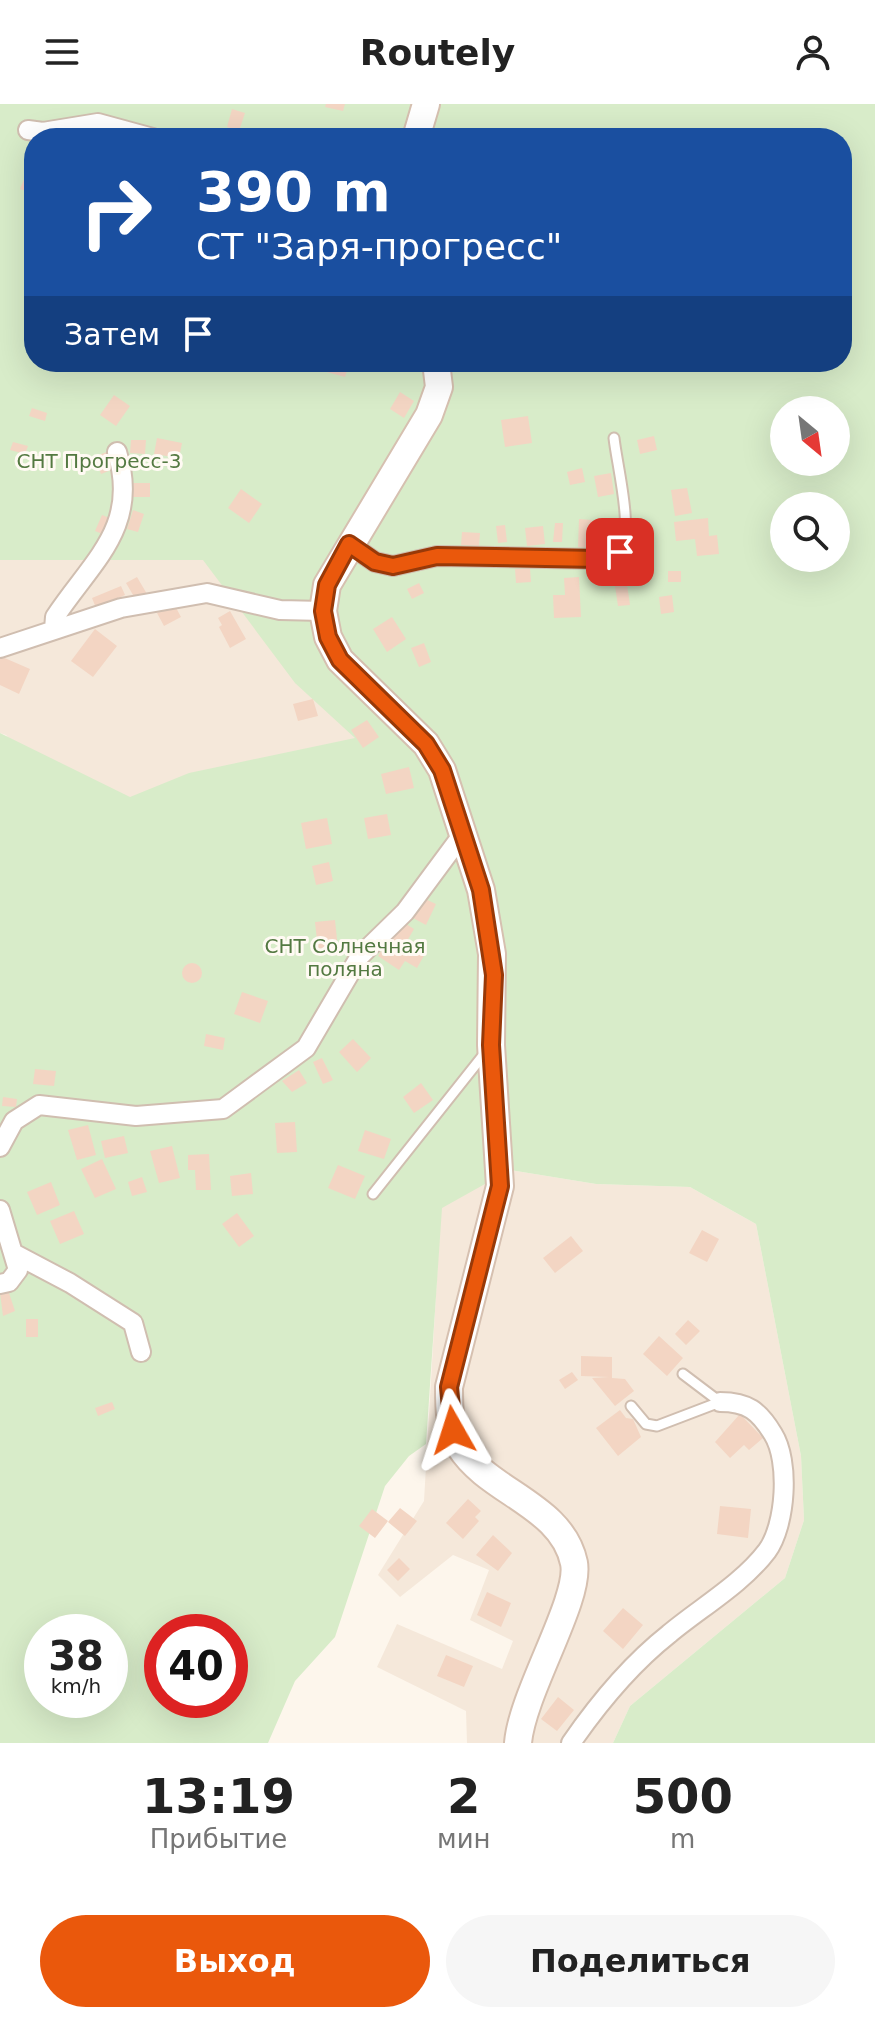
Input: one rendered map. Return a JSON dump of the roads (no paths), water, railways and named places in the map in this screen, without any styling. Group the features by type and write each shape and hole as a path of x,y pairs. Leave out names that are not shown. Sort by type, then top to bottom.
{"street":[{"path":"419,128 426,104"},
{"path":"67,128 98,123 116,128"},
{"path":"437,372 439,387 429,415 349,544 327,585 323,611 328,637 340,660 426,744 442,770 465,831 481,890 493,964 491,1045 500,1186 449,1387 453,1430 460,1447 475,1464 551,1522 567,1545 574,1564 574,1587 533,1682 518,1743"},
{"path":"54,629 55,617 109,545 119,524 122,499 117,452"},
{"path":"349,544 375,562 393,566 437,556 597,559 620,552"},
{"path":"0,648 121,608 207,593 280,610 323,611"},
{"path":"0,1147 14,1121 39,1105 136,1116 223,1109 306,1048 360,956 405,912 465,831"},
{"path":"0,1210 18,1270 9,1282 0,1284"},
{"path":"15,1254 70,1283 133,1323 141,1352"},
{"path":"571,1743 615,1686 665,1637 768,1550 784,1495 782,1449 756,1410 740,1402 720,1402"}],"lane":[{"path":"614,438 626,524 626,542 620,552"},
{"path":"373,1194 491,1045"},
{"path":"683,1374 720,1402"},
{"path":"631,1406 646,1424 657,1426 720,1402"}],"park label":[{"name":"СНТ Прогресс-3","path":"99,461"},
{"name":"СНТ Солнечная поляна","path":"345,958"}]}
